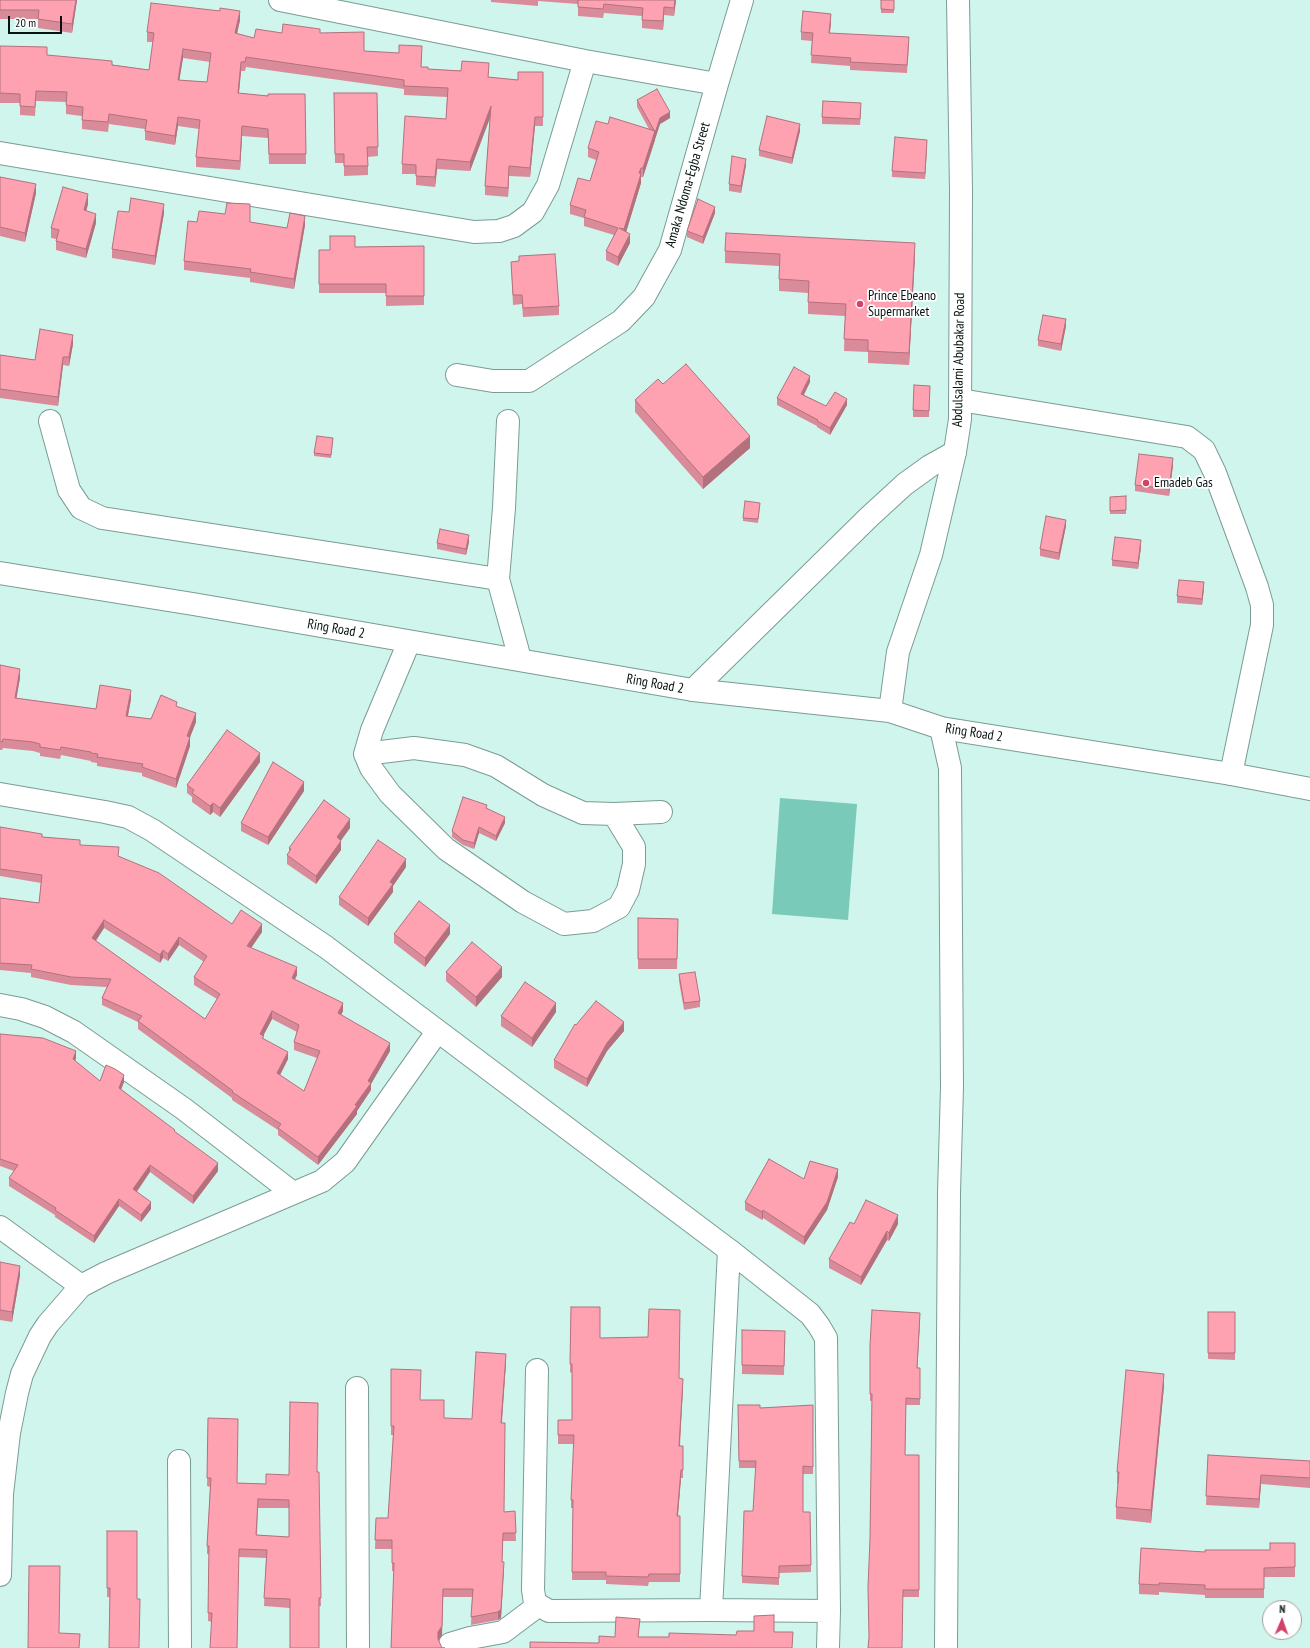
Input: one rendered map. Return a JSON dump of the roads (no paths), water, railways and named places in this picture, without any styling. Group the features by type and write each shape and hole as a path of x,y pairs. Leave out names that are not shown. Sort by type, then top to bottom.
{"street":[{"path":"280,0 586,61 717,84"},
{"name":"Amaka Ndoma-Egba Street","path":"457,375 493,380 530,381 621,322 644,297 670,250 742,0"},
{"name":"Abdulsalami Abubakar Road","path":"890,712 898,652 931,555 955,452 960,419 961,191 958,0"},
{"path":"0,153 474,232 499,231 514,226 533,212 548,185 586,61"},
{"path":"960,400 1187,437 1204,450 1218,480 1257,587 1262,605 1262,624 1231,774"},
{"path":"50,420 68,490 82,508 102,518 498,578"},
{"path":"508,421 504,508 498,578 520,659"},
{"path":"693,690 869,517 905,484 930,466 955,452"},
{"name":"Ring Road 2","path":"0,573 193,604 409,642 520,659 693,690 890,712 941,728 1231,774 1310,789"},
{"path":"409,642 372,730 366,754 371,768 390,794 446,849 523,902 564,924 593,921 619,907 628,890 634,864 634,847 614,814"},
{"path":"941,728 950,768 952,1079 948,1193 946,1648"},
{"path":"366,754 414,748 465,755 496,766 543,796 583,813 614,814 661,812"},
{"path":"0,794 105,812 128,818 152,830 326,947 437,1032 729,1250 810,1314 826,1338 829,1611 828,1648"},
{"path":"0,1005 21,1009 45,1017 74,1032 184,1109 293,1193"},
{"path":"0,1575 2,1494 9,1433 22,1374 40,1336 48,1324 81,1286 106,1273 322,1181 345,1162 437,1032"},
{"path":"0,1227 81,1286"},
{"path":"711,1610 729,1250"},
{"path":"536,1370 533,1590 536,1603 549,1611 829,1611"},
{"path":"357,1388 358,1648"},
{"path":"179,1461 180,1648"},
{"path":"450,1644 470,1638 503,1632 539,1605"}],"place":[{"name":"Prince Ebeano Supermarket","path":"860,304"},
{"name":"Emadeb Gas","path":"1146,483"}]}
